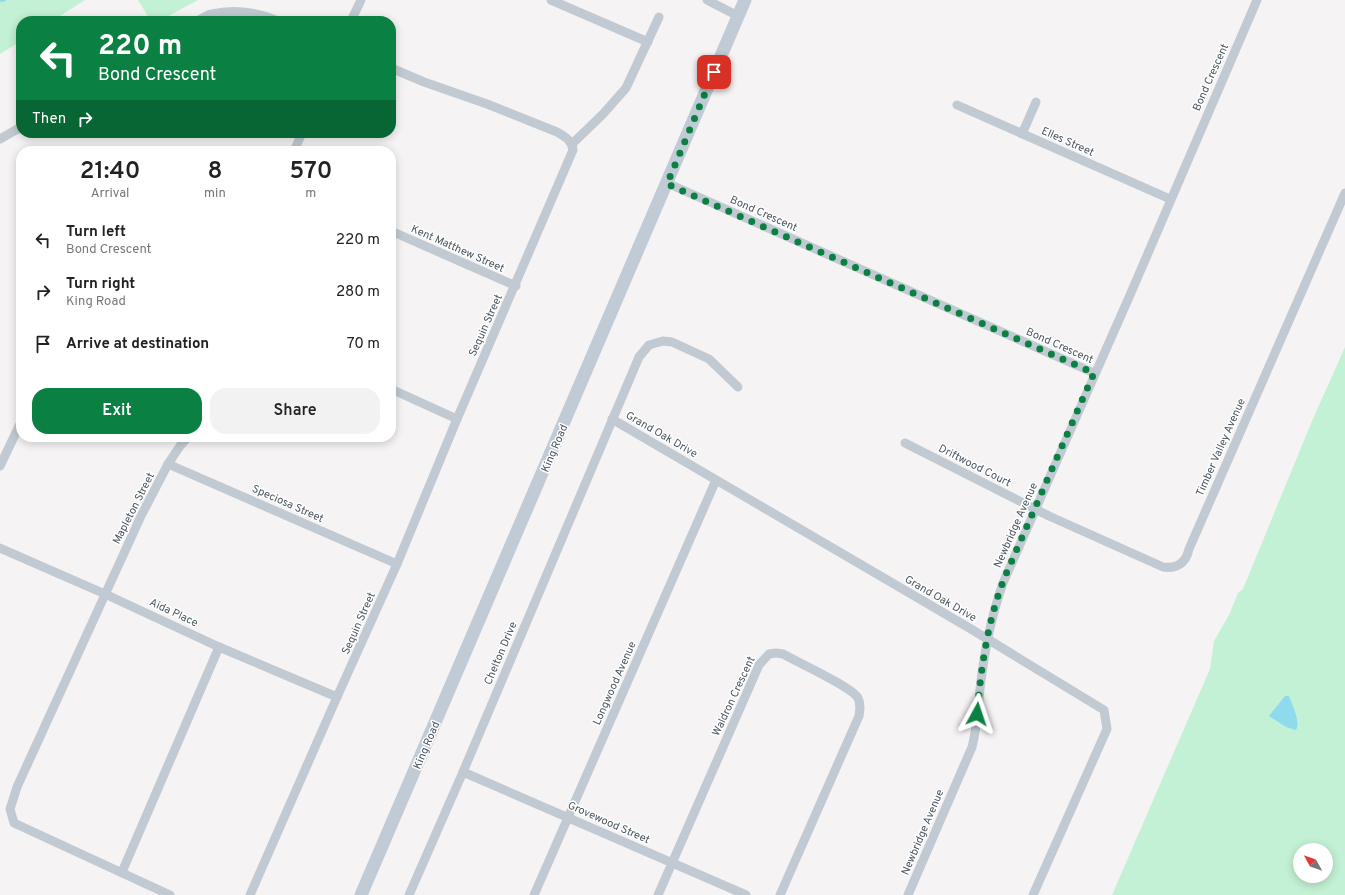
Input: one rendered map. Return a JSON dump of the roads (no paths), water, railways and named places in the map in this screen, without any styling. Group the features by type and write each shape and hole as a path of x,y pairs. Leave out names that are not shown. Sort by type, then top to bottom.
{"main road":[{"name":"King Road","path":"361,895 746,0"}],"street":[{"path":"354,16 361,0"},
{"path":"551,0 648,42"},
{"path":"707,0 738,16"},
{"name":"Bond Crescent","path":"667,184 1094,373 1127,301 1257,0"},
{"path":"206,16 210,14 237,11 261,16"},
{"path":"396,70 557,132 564,136 572,144 603,114 626,88 659,17"},
{"path":"1022,134 1036,102"},
{"name":"Elles Street","path":"957,105 1170,199"},
{"path":"0,139 16,130"},
{"name":"Sequin Street","path":"250,895 397,564 457,419 516,286 573,150 572,144"},
{"name":"Timber Valley Avenue","path":"1034,509 1163,567 1170,568 1177,566 1188,556 1189,549 1217,482 1345,193"},
{"name":"Kent Matthew Street","path":"396,233 516,286"},
{"name":"Chelton Drive","path":"409,895 463,772 639,357 649,345 663,341 672,342 709,359 738,387"},
{"name":"Newbridge Avenue","path":"908,895 972,747 991,622 1003,583 1094,373"},
{"path":"396,391 457,419"},
{"name":"Grand Oak Drive","path":"612,419 1104,710 1107,729 1033,895"},
{"path":"0,466 16,432"},
{"name":"Mapleton Street","path":"170,895 14,823 10,809 17,787 141,516 168,464 184,442"},
{"name":"Driftwood Court","path":"905,443 1034,509"},
{"name":"Speciosa Street","path":"168,464 397,564"},
{"name":"Longwood Avenue","path":"534,895 716,480"},
{"name":"Aida Place","path":"0,548 105,594 219,647 337,697"},
{"path":"122,872 219,647"},
{"name":"Waldron Crescent","path":"658,895 759,665 769,654 776,653 784,654 831,679 854,693 860,703 859,716 780,895"},
{"name":"Grovewood Street","path":"463,772 746,895"}],"water":[{"path":"1285,696 1289,696 1296,713 1296,730 1286,727 1269,716"}]}
